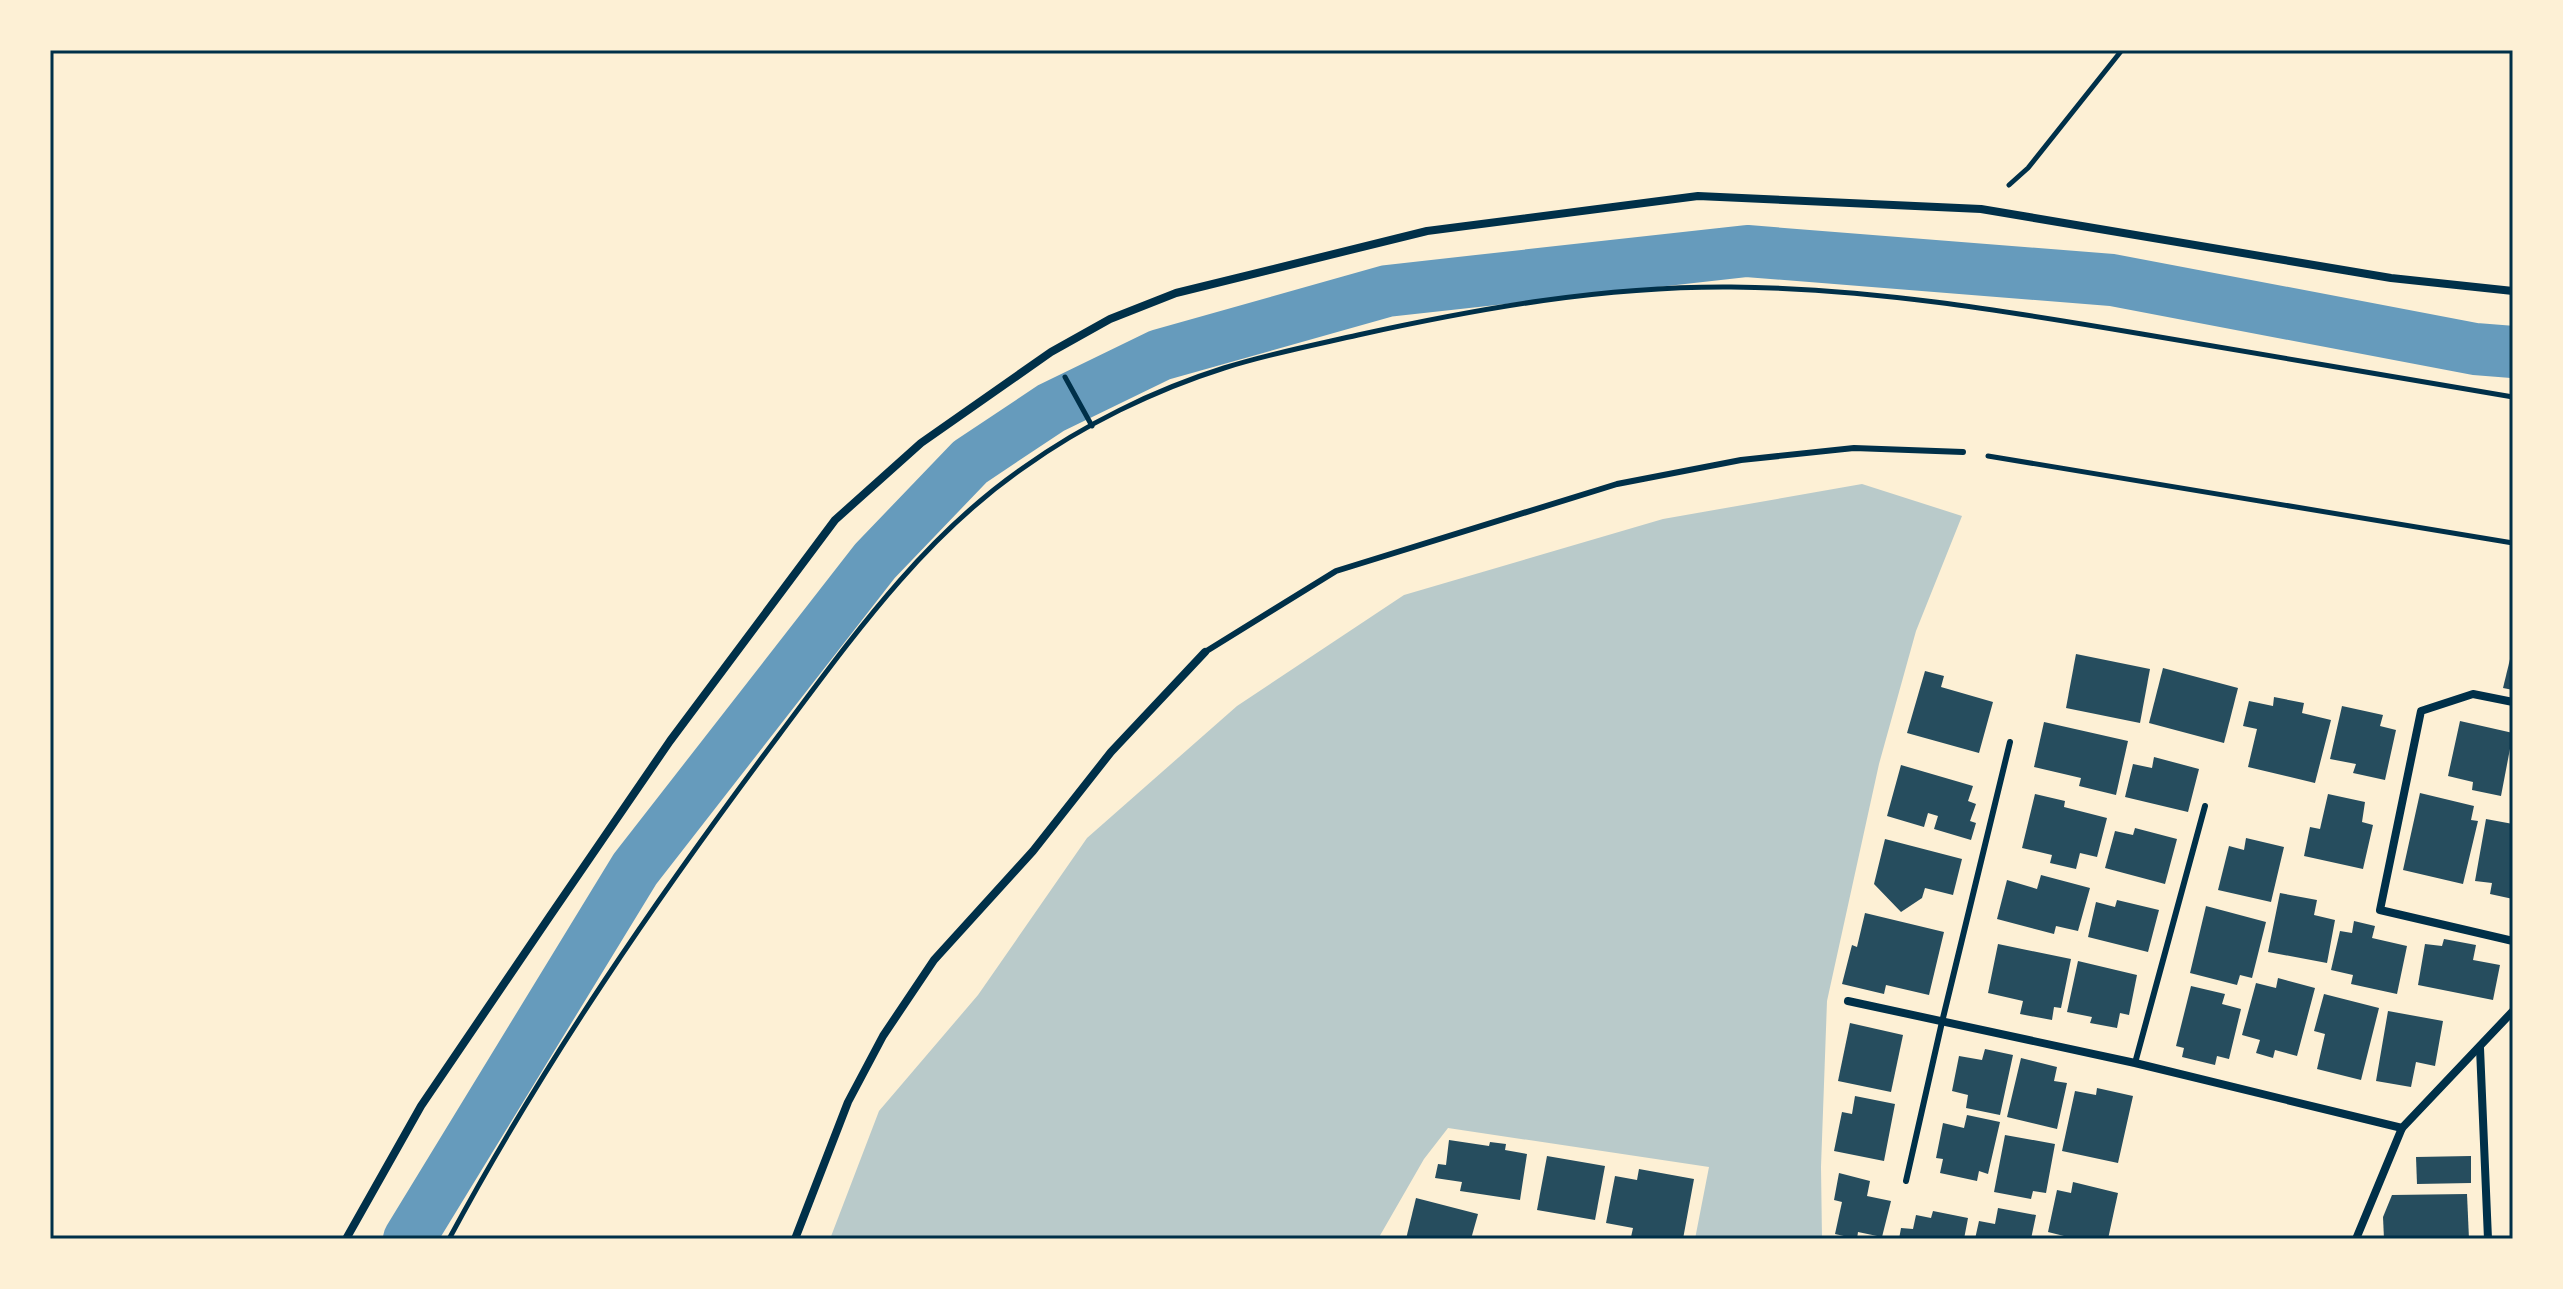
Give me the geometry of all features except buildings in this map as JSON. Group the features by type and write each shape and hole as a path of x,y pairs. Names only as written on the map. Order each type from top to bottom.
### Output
{"street":[{"path":"346,1239 421,1106 541,929 670,741 835,520 921,443 1051,352 1110,319 1176,293 1427,231 1698,196 1981,209 2391,278 2513,291"},
{"path":"795,1239 848,1102 883,1036 934,960 1033,851 1111,752 1205,652"},
{"path":"2513,702 2473,694 2421,711 2380,910 2513,941"},
{"path":"1848,1001 2135,1063 2402,1128"},
{"path":"2356,1239 2402,1128 2513,1011"},
{"path":"2480,1048 2488,1239"}],"lane":[{"path":"1205,652 1336,571 1617,484 1741,460 1854,448 1963,452"},
{"path":"1906,1181 2010,742"},
{"path":"2135,1063 2205,806"}],"path":[{"path":"1981,209 2028,168 2122,50"},
{"path":"1060,367 1092,426"},
{"path":"1963,452 2513,543"}],"shaded area":[{"path":"1862,484 1962,516 1916,631 1879,764 1827,1001 1821,1167 1822,1239 1695,1239 1709,1167 1448,1128 1424,1159 1378,1239 830,1239 879,1111 978,995 1087,838 1237,706 1404,595 1663,519"}],"waterway":[{"path":"409,1239 635,869 875,561 970,462 1051,408 1160,355 1387,291 1747,251 2112,280 2475,349 2513,352"}]}
